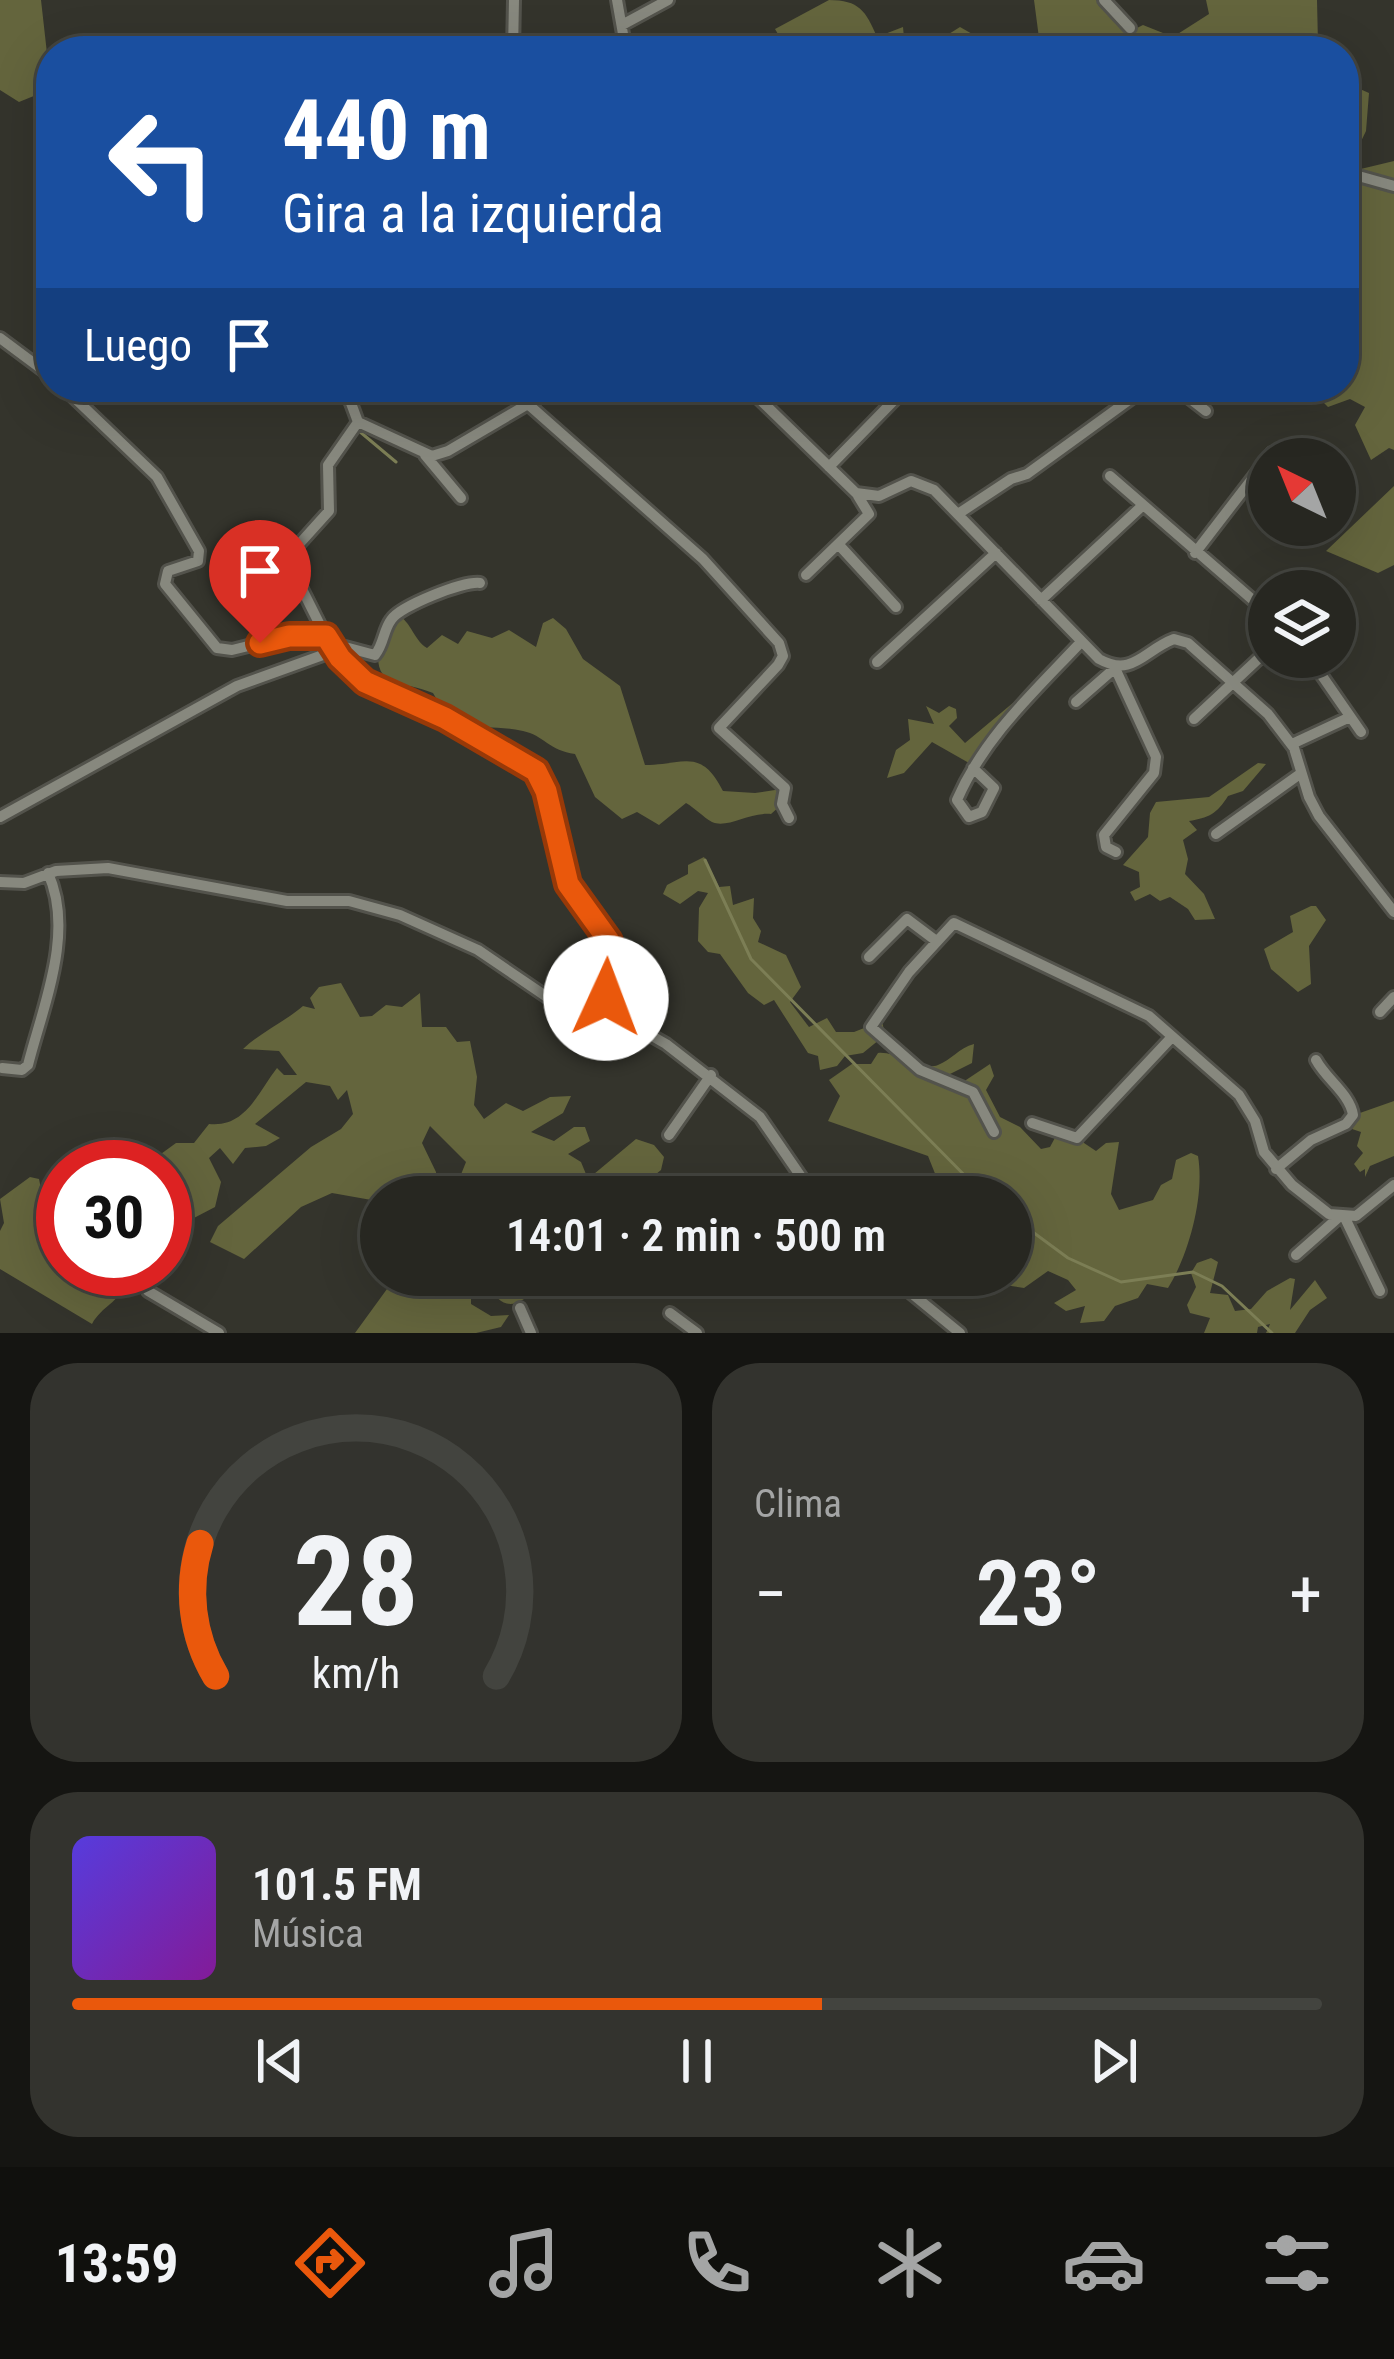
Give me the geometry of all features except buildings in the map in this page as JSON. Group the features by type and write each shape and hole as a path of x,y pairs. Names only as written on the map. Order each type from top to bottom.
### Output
{"street":[{"path":"514,0 514,36"},
{"path":"617,0 624,36"},
{"path":"622,25 668,0"},
{"path":"1104,0 1130,28"},
{"path":"1359,176 1394,186"},
{"path":"0,338 36,365"},
{"path":"79,402 157,477 200,551 194,563 168,571 165,584 218,648 232,650 289,636 326,636"},
{"path":"349,402 355,426 328,465 329,511 298,542 291,560 326,636 365,682 445,718 529,766 543,780 568,884 609,941 605,1013"},
{"path":"425,455 448,451 532,402"},
{"path":"762,402 856,493 869,514 806,575"},
{"path":"829,467 892,402"},
{"path":"958,514 1011,479 1027,474 1126,402"},
{"path":"1194,402 1206,411"},
{"path":"529,404 703,559 783,650 778,665 718,728 784,788 782,803 789,818"},
{"path":"355,426 425,455 461,498"},
{"path":"1110,476 1248,597"},
{"path":"856,493 879,496 904,482 934,490 1081,641 1115,668 1157,768 1104,835 1106,847 1116,852"},
{"path":"1195,553 1248,484"},
{"path":"1041,600 1142,506"},
{"path":"839,545 896,607"},
{"path":"877,662 996,554"},
{"path":"0,817 237,686 345,646 375,655 388,624 400,611 461,584 480,583"},
{"path":"1076,702 1115,668 1134,665 1174,639 1188,643 1236,681 1292,744 1319,816 1394,912"},
{"path":"973,768 1003,725 1081,641"},
{"path":"1194,719 1248,669"},
{"path":"1324,678 1361,732"},
{"path":"1292,744 1350,717"},
{"path":"1216,834 1300,774"},
{"path":"0,882 24,883 48,873 108,868 287,901 349,901 400,915 478,950 547,997 605,1013 651,1036 711,1075 765,1123 801,1176"},
{"path":"2,1068 22,1070 28,1065 57,951 56,896 48,873"},
{"path":"869,957 907,919 935,940"},
{"path":"994,1132 973,1092 920,1070 871,1027 935,940 959,922 1066,980 1134,1006 1239,1095 1276,1169 1342,1218 1380,1291"},
{"path":"1380,1012 1394,998"},
{"path":"1032,1123 1077,1138 1172,1038"},
{"path":"1276,1169 1311,1140 1346,1124 1353,1115 1346,1097 1316,1060"},
{"path":"669,1135 711,1075"},
{"path":"1296,1255 1394,1185"},
{"path":"156,1296 219,1333"},
{"path":"913,1296 960,1333"},
{"path":"520,1309 531,1333"},
{"path":"670,1313 697,1333"}],"green space":[{"path":"0,0 41,0 45,36 36,36 36,95 19,102 0,90"},
{"path":"829,0 860,9 877,36 779,36 775,29"},
{"path":"1034,0 1096,0 1127,33 1143,25 1170,36 1039,36"},
{"path":"1206,0 1317,0 1318,36 1175,36 1209,14"},
{"path":"903,27 904,36 880,36"},
{"path":"960,27 976,36 946,36"},
{"path":"1359,89 1369,93 1366,131 1359,146"},
{"path":"1394,161 1394,450 1389,448 1371,460 1355,425 1365,407 1356,402 1359,169"},
{"path":"1394,486 1394,565 1378,573 1326,551 1331,546 1356,546 1356,522"},
{"path":"392,612 404,619 427,648 442,635 458,644 467,631 492,638 509,630 536,647 543,623 553,618 566,629 583,659 620,686 645,765 699,763 723,791 788,788 791,796 771,814 724,823 712,822 686,803 659,825 637,812 622,819 595,797 575,754 523,731 461,722 433,693 383,675 380,638"},
{"path":"1014,702 969,763 932,742 904,773 887,778 896,750 910,740 908,719 934,724 926,706 939,713 949,706 956,709 957,718 949,726 965,743"},
{"path":"1258,763 1266,764 1243,791 1228,796 1212,814 1189,821 1197,830 1183,840 1188,859 1185,874 1204,894 1215,919 1195,920 1170,897 1160,901 1150,894 1135,901 1130,892 1140,887 1139,872 1123,865 1148,837 1156,802 1209,797"},
{"path":"704,857 719,887 730,886 733,905 754,898 753,918 761,931 758,942 786,955 801,987 790,1002 809,1027 827,1018 836,1032 854,1032 882,1021 885,1035 863,1053 845,1056 837,1066 820,1070 818,1056 808,1053 774,1000 764,1005 748,993 720,954 708,952 698,941 699,908 708,893 698,891 680,904 663,894 667,885 688,874 688,865"},
{"path":"1311,906 1326,920 1309,946 1311,984 1298,992 1271,969 1264,949 1293,932 1290,916"},
{"path":"341,983 360,1017 372,1016 386,1005 402,1007 420,993 422,1027 446,1027 457,1042 470,1041 477,1077 474,1105 484,1119 506,1103 523,1111 550,1097 571,1096 563,1113 531,1132 554,1141 574,1127 585,1127 590,1141 568,1154 581,1162 587,1176 460,1176 466,1162 430,1126 422,1143 436,1176 360,1176 360,1198 332,1193 301,1207 244,1259 210,1242 218,1226 311,1147 341,1129 353,1114 347,1090 338,1100 330,1086 306,1082 255,1124 280,1138 266,1146 245,1148 233,1164 220,1148 209,1158 221,1182 215,1207 192,1219 192,1143 209,1124 222,1124 242,1114 277,1068 284,1075 297,1075 279,1051 243,1049 303,1006 315,1009 310,998 319,987"},
{"path":"974,1044 972,1063 948,1075 949,1086 954,1088 990,1064 994,1076 986,1090 1000,1117 1020,1127 1041,1149 1050,1147 1057,1134 1078,1131 1096,1151 1106,1143 1119,1142 1111,1194 1119,1210 1153,1200 1161,1185 1172,1179 1176,1160 1191,1153 1198,1156 1193,1225 1168,1288 1147,1284 1138,1298 1115,1306 1104,1321 1080,1323 1085,1306 1066,1311 1054,1303 1076,1290 1068,1280 1048,1271 1032,1282 1032,1176 936,1176 928,1156 828,1121 840,1096 829,1080 852,1064 871,1064 878,1053 931,1066"},
{"path":"1394,1101 1394,1156 1370,1166 1365,1177 1365,1169 1360,1172 1354,1164 1363,1153 1357,1146 1361,1132 1352,1129 1357,1114"},
{"path":"636,1139 654,1145 664,1157 661,1170 654,1176 592,1176"},
{"path":"30,1177 36,1178 36,1291 0,1269 4,1223 0,1199"},
{"path":"1211,1258 1218,1262 1210,1293 1228,1295 1235,1311 1251,1309 1267,1291 1290,1278 1295,1279 1290,1310 1315,1280 1327,1298 1310,1310 1295,1333 1266,1333 1270,1324 1258,1327 1257,1333 1204,1333 1210,1318 1190,1313 1187,1305 1196,1287 1191,1273 1197,1263"},
{"path":"45,1296 118,1296 92,1324"},
{"path":"382,1296 471,1296 471,1304 491,1316 509,1315 501,1327 476,1333 355,1333"},
{"path":"496,1296 524,1296 512,1304"}],"waterway":[{"path":"344,402 353,424"},
{"path":"359,431 396,462"},
{"path":"705,860 751,959 965,1176"},
{"path":"1032,1231 1068,1258 1121,1282 1193,1272 1222,1286 1272,1333"}],"route":[{"path":"260,643 289,636 326,636 365,682 445,718 536,771 543,780 574,898 609,941 606,998"}]}
